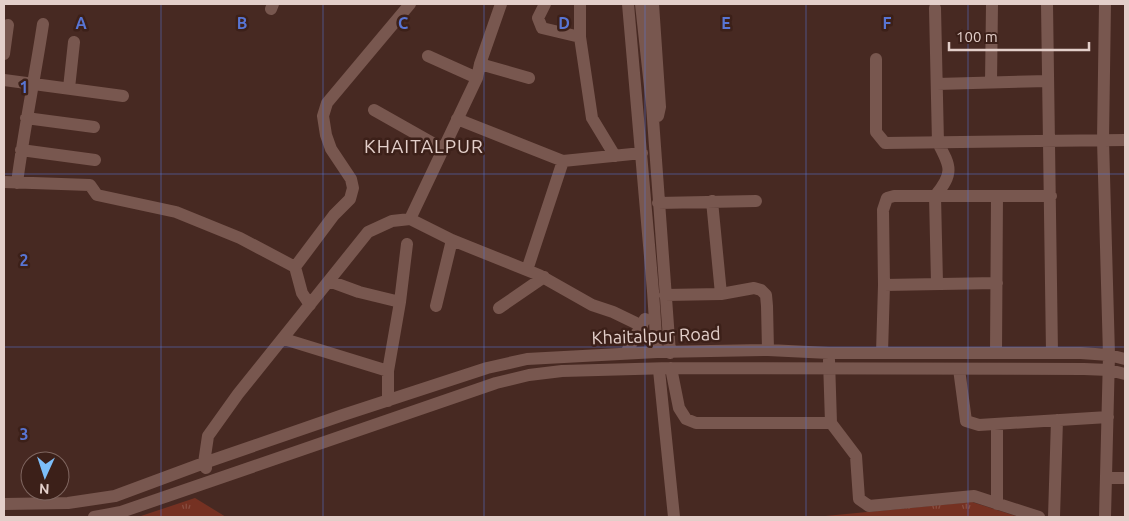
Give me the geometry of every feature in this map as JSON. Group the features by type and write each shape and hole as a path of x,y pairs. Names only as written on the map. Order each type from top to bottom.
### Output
{"street":[{"path":"294,267 334,215 350,199 352,179 331,149 326,135 323,116 327,103 410,4"},
{"path":"410,219 477,78 501,4"},
{"path":"545,4 538,18 542,28 580,37"},
{"path":"580,4 580,37 592,118 615,156"},
{"path":"620,4 632,122 642,153"},
{"path":"628,4 654,304 663,352"},
{"path":"641,4 652,105 665,295 663,352"},
{"path":"654,4 660,107 654,132"},
{"path":"991,82 992,4"},
{"path":"1047,4 1052,354"},
{"path":"1105,4 1103,140 1109,355 1106,517"},
{"path":"935,8 938,143 947,160 949,172 945,183 934,196 937,283"},
{"path":"17,183 26,118 34,84 43,24"},
{"path":"4,54 8,25"},
{"path":"69,88 74,42"},
{"path":"428,56 477,78"},
{"path":"876,59 876,132 885,143 1125,140"},
{"path":"480,64 529,78"},
{"path":"4,80 122,96"},
{"path":"937,84 1048,81"},
{"path":"374,110 443,149"},
{"path":"26,118 94,127"},
{"path":"457,119 563,160 642,153"},
{"path":"21,150 94,160"},
{"path":"527,270 563,160"},
{"path":"4,182 90,185 97,195 185,215 240,238 294,267 302,293 310,305"},
{"path":"882,353 884,285 883,210 887,198 894,196 1051,196"},
{"path":"996,196 996,353"},
{"path":"712,201 721,294"},
{"path":"658,203 756,201"},
{"path":"211,480 204,463 208,436 238,394 368,232 392,221 410,219 452,240 544,277 592,305 613,312 642,326"},
{"path":"436,306 452,240"},
{"path":"388,401 388,372 400,302 407,244"},
{"path":"499,308 544,277"},
{"path":"329,281 359,292 400,302"},
{"path":"884,285 997,283"},
{"path":"665,295 721,294 754,288 761,290 766,295 768,306 768,350"},
{"path":"626,354 654,304"},
{"path":"284,338 388,372"},
{"name":"Khaitalpur Road","path":"4,504 68,503 115,496 204,463 487,368 527,359 663,352 768,350 829,353 1081,353 1109,355 1125,359"},
{"path":"829,353 831,423 856,456 859,499 869,506 974,496 1039,517"},
{"name":"Khaitalpur Road","path":"94,517 121,512 521,376 562,371 829,368 1109,370 1125,374"},
{"path":"665,369 679,408 686,419 696,423 831,423"},
{"path":"665,369 674,517"},
{"path":"959,369 966,421 979,425 1108,417"},
{"path":"1054,517 1057,420"},
{"path":"997,424 997,504"},
{"path":"1106,478 1125,478"}],"green space":[{"path":"195,498 226,517 138,517"},
{"path":"972,502 1019,517 815,517"}],"district":[{"name":"KHAITALPUR","path":"424,146"}]}
